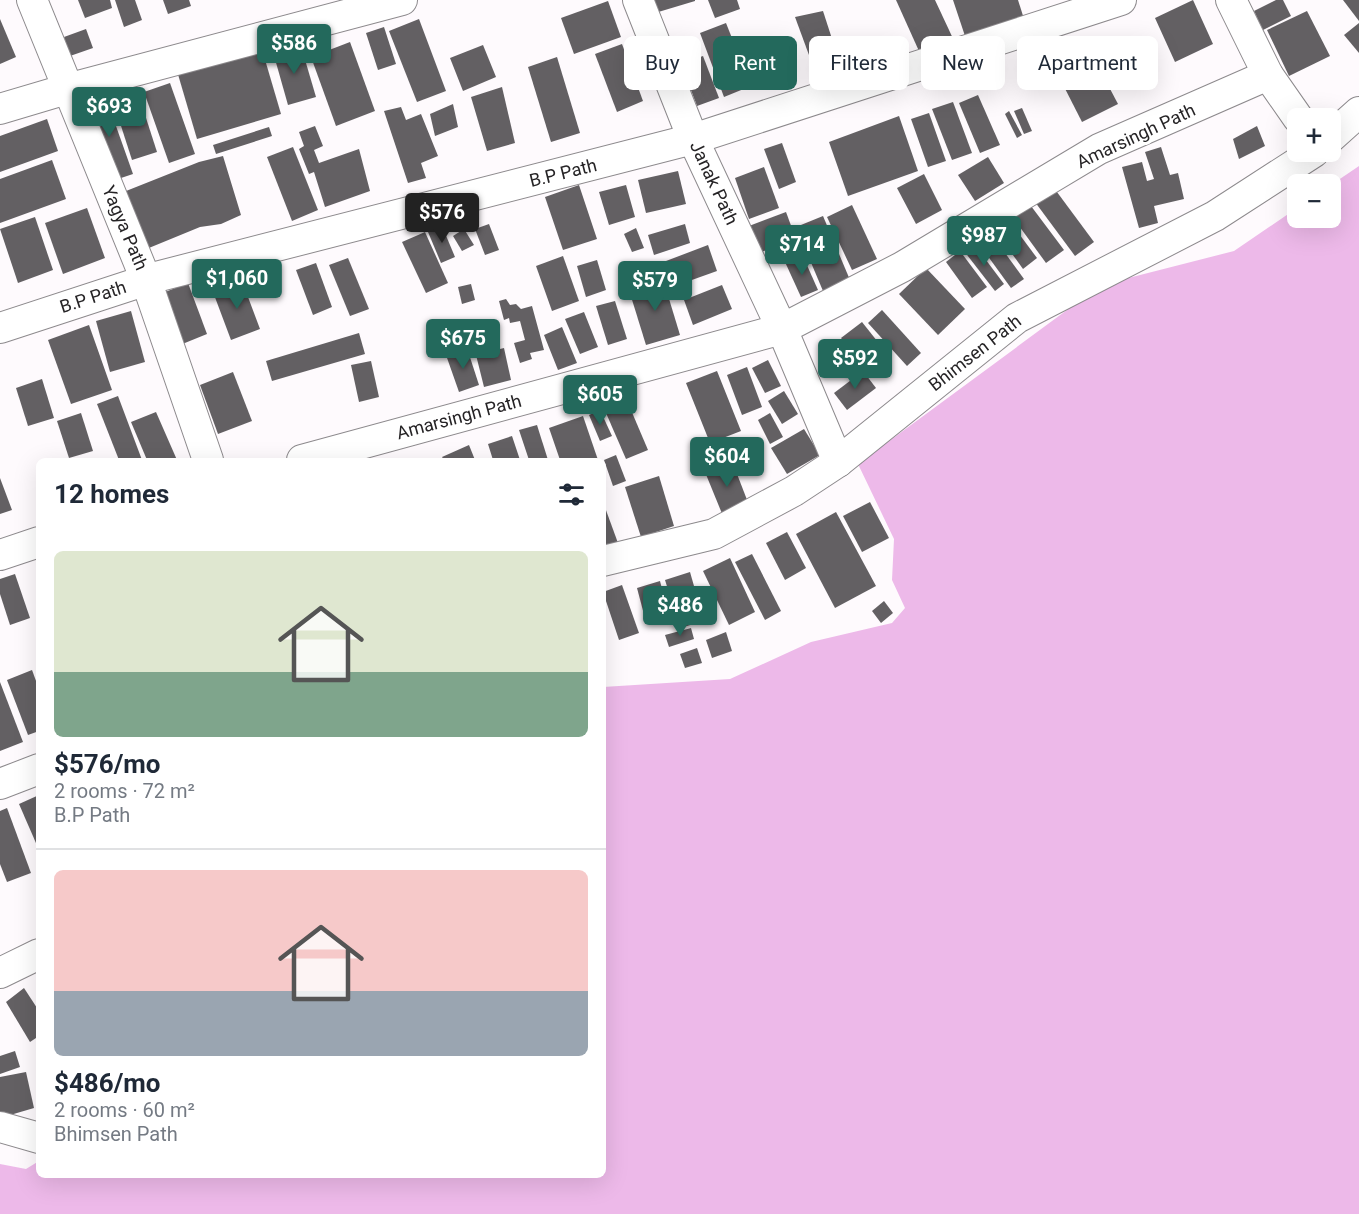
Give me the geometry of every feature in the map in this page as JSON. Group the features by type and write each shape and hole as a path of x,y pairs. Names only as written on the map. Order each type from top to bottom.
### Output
{"street":[{"name":"Yagya Path","path":"32,0 146,280 207,458"},
{"path":"0,109 67,88 402,0"},
{"name":"Janak Path","path":"638,0 693,139 782,329 838,462"},
{"name":"B.P Path","path":"0,328 146,280 693,139 1121,0"},
{"path":"1231,0 1268,75 1291,108"},
{"name":"Amarsingh Path","path":"309,458 782,329 902,267 1099,149 1268,75"},
{"path":"1341,128 1359,112"},
{"name":"Bhimsen Path","path":"606,560 714,534 794,491 838,462 1017,318 1215,216 1299,162"},
{"path":"0,555 36,543"},
{"path":"0,784 36,770"},
{"path":"0,973 36,955"},
{"path":"0,1127 36,1137"}],"shaded area":[{"path":"1359,166 1359,1214 0,1214 0,1164 26,1169 36,1163 36,1178 606,1178 606,687 730,679 811,642 892,623 905,608 892,580 894,539 858,464 1101,285 1234,251 1287,215 1287,228 1341,228 1341,178"}],"building":[{"path":"78,0 110,0 112,8 85,18"},
{"path":"115,0 135,0 142,20 124,27"},
{"path":"163,0 189,0 191,6 168,14"},
{"path":"651,0 695,0 695,1 655,13"},
{"path":"708,0 737,0 740,9 715,18"},
{"path":"896,0 935,0 952,36 921,36 921,56"},
{"path":"953,0 1018,0 1025,22 984,36 965,36"},
{"path":"1193,0 1213,44 1175,62 1155,18"},
{"path":"1276,0 1283,0 1291,16 1263,30 1254,11"},
{"path":"1343,0 1359,0 1359,21"},
{"path":"608,1 621,37 574,54 561,18"},
{"path":"823,11 831,36 809,36 809,55 795,17"},
{"path":"1307,11 1330,56 1289,76 1267,30"},
{"path":"0,19 16,57 0,64"},
{"path":"419,19 446,91 417,102 389,31"},
{"path":"726,23 731,36 713,36 713,68 700,33"},
{"path":"1359,23 1359,53 1344,35"},
{"path":"384,27 396,64 378,70 366,33"},
{"path":"86,29 93,48 70,56 64,37"},
{"path":"350,42 375,111 336,126 311,57"},
{"path":"622,44 624,90 639,90 643,101 617,112 595,54"},
{"path":"483,45 496,77 463,91 450,58"},
{"path":"261,46 281,114 197,139 177,71"},
{"path":"301,46 316,97 288,105 273,52"},
{"path":"703,56 713,82 713,90 716,90 719,98 697,106 691,90 701,90 701,57"},
{"path":"557,57 580,133 551,142 528,67"},
{"path":"170,83 195,154 169,163 144,92"},
{"path":"502,87 515,143 487,151 471,97"},
{"path":"137,90 157,152 132,160 112,98"},
{"path":"721,90 741,90 724,97"},
{"path":"1066,90 1111,90 1118,104 1082,122"},
{"path":"105,95 133,174 112,181 85,103"},
{"path":"978,95 1000,145 980,153 959,103"},
{"path":"953,102 972,153 952,160 932,109"},
{"path":"453,104 458,127 435,136 430,114"},
{"path":"401,107 406,120 421,114 438,156 421,163 426,178 408,183 384,111"},
{"path":"1022,108 1032,131 1024,134 1014,111"},
{"path":"1009,111 1022,135 1017,138 1005,114"},
{"path":"929,113 946,161 928,167 911,119"},
{"path":"899,116 918,171 848,196 829,142"},
{"path":"47,119 58,151 0,172 0,136"},
{"path":"315,126 323,146 314,150 319,163 359,149 370,191 325,207 314,172 309,174 299,149 304,146 299,132"},
{"path":"1257,126 1265,146 1239,159 1233,139"},
{"path":"269,127 272,136 216,154 213,145"},
{"path":"782,143 796,182 779,189 764,149"},
{"path":"293,147 318,210 292,221 267,157"},
{"path":"1161,147 1170,175 1178,173 1184,199 1154,206 1158,223 1139,228 1122,167 1142,162 1147,181 1154,179 1145,152"},
{"path":"223,156 241,215 221,224 200,227 144,250 121,193 199,162"},
{"path":"988,157 1004,183 975,201 958,175"},
{"path":"52,160 66,199 0,223 0,179"},
{"path":"764,167 779,208 749,219 735,178"},
{"path":"678,171 686,204 646,213 638,180"},
{"path":"924,174 942,210 916,224 897,188"},
{"path":"579,185 597,239 563,250 545,197"},
{"path":"626,185 635,217 609,225 599,192"},
{"path":"1054,188 1094,242 1075,256 1035,202"},
{"path":"1028,202 1064,250 1046,263 1011,215"},
{"path":"852,205 877,259 852,270 827,217"},
{"path":"87,208 105,258 63,274 45,223"},
{"path":"786,212 796,239 759,253 749,226"},
{"path":"823,216 850,280 823,291 796,227"},
{"path":"35,217 53,270 18,283 0,229"},
{"path":"1008,219 1037,258 1023,269 994,229"},
{"path":"489,224 499,250 485,255 475,229"},
{"path":"685,224 690,243 654,255 648,235"},
{"path":"442,226 455,257 441,263 428,232"},
{"path":"636,228 644,248 632,252 624,234"},
{"path":"464,229 474,245 462,251 453,236"},
{"path":"425,232 448,283 426,293 402,242"},
{"path":"992,235 1024,279 1011,288 979,244"},
{"path":"974,244 1004,284 995,291 964,251"},
{"path":"708,245 717,271 675,286 666,261"},
{"path":"960,251 987,287 972,298 946,262"},
{"path":"802,254 818,290 801,297 785,262"},
{"path":"563,256 579,301 552,311 536,266"},
{"path":"348,258 369,309 350,316 329,265"},
{"path":"597,260 606,290 586,297 577,266"},
{"path":"316,263 332,307 313,315 296,270"},
{"path":"926,268 965,309 938,335 899,294"},
{"path":"663,279 680,335 646,345 629,290"},
{"path":"242,281 260,329 231,340 213,292"},
{"path":"188,283 207,334 175,347 155,296"},
{"path":"471,284 475,300 462,304 458,287"},
{"path":"722,285 732,309 693,325 684,300"},
{"path":"506,299 510,305 516,304 521,309 532,306 544,350 530,353 532,359 520,363 514,343 525,340 520,321 510,323 509,318 504,320 499,301"},
{"path":"615,301 627,339 608,345 596,306"},
{"path":"882,310 921,353 907,366 868,323"},
{"path":"131,311 145,362 110,372 96,321"},
{"path":"584,312 598,347 580,354 565,319"},
{"path":"862,322 885,351 865,368 841,338"},
{"path":"89,325 112,390 71,404 48,340"},
{"path":"562,327 577,363 558,370 544,335"},
{"path":"359,333 365,354 272,381 266,361"},
{"path":"467,348 479,385 459,392 446,355"},
{"path":"504,348 511,380 484,387 476,355"},
{"path":"768,360 781,386 765,393 752,368"},
{"path":"371,361 379,397 359,402 351,365"},
{"path":"747,367 762,407 742,415 727,375"},
{"path":"717,371 741,431 710,443 686,383"},
{"path":"863,371 876,388 847,410 834,393"},
{"path":"233,372 252,421 218,434 200,385"},
{"path":"42,379 54,418 28,426 16,388"},
{"path":"784,391 798,414 782,424 768,401"},
{"path":"118,396 141,458 118,458 97,404"},
{"path":"628,403 648,450 626,459 606,413"},
{"path":"600,410 612,436 600,441 589,415"},
{"path":"156,412 176,458 146,458 131,422"},
{"path":"81,413 93,451 69,458 57,421"},
{"path":"770,413 783,437 770,444 758,420"},
{"path":"583,416 597,458 559,458 549,428"},
{"path":"537,425 547,458 528,458 519,430"},
{"path":"804,429 820,455 787,474 771,448"},
{"path":"512,436 519,458 492,458 488,444"},
{"path":"469,445 474,458 443,458"},
{"path":"616,455 626,481 613,486 606,459"},
{"path":"732,461 749,505 723,516 705,472"},
{"path":"659,476 674,526 641,537 625,487"},
{"path":"0,478 12,510 0,514"},
{"path":"870,502 889,538 862,552 843,516"},
{"path":"606,510 618,543 606,547"},
{"path":"836,512 876,586 835,608 796,534"},
{"path":"787,532 806,568 785,580 766,543"},
{"path":"752,554 781,611 765,620 735,562"},
{"path":"730,558 755,612 729,625 703,571"},
{"path":"690,572 704,621 680,628 665,580"},
{"path":"15,574 30,618 10,625 0,594 0,579"},
{"path":"660,581 669,616 646,622 637,588"},
{"path":"622,585 639,633 619,640 606,601 606,591"},
{"path":"884,601 893,613 881,623 872,611"},
{"path":"691,628 694,639 669,647 665,635"},
{"path":"726,632 732,651 712,658 706,640"},
{"path":"697,648 702,663 685,668 680,654"},
{"path":"32,670 36,681 36,732 28,735 7,680"},
{"path":"0,682 23,742 0,751"},
{"path":"36,796 36,843 19,804"},
{"path":"7,808 31,873 7,882 0,864 0,811"},
{"path":"24,988 36,1006 36,1038 30,1042 6,1002"},
{"path":"15,1051 20,1067 0,1074 0,1056"},
{"path":"26,1072 34,1108 0,1118 0,1077"}]}
